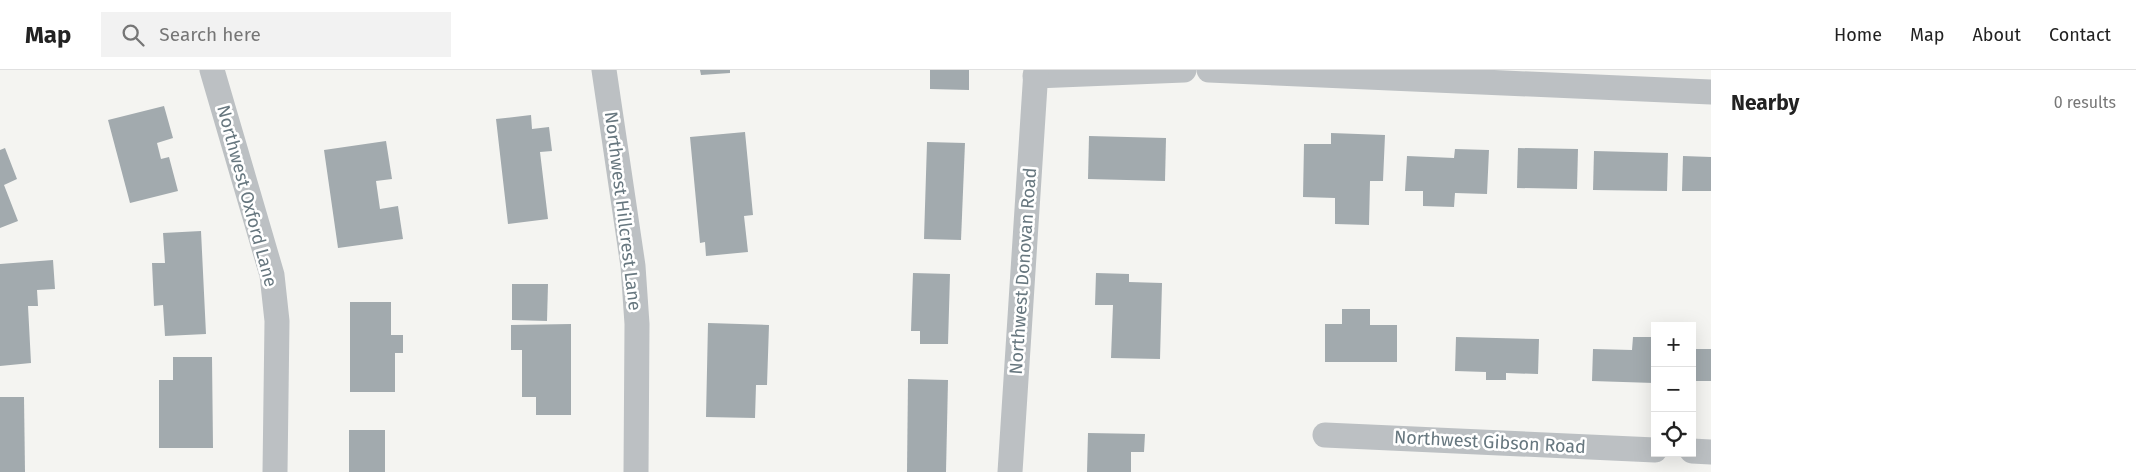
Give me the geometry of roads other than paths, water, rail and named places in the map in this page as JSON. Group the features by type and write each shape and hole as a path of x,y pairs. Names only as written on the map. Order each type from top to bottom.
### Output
{"street":[{"name":"Northwest Oxford Lane","path":"212,70 272,275 276,321 275,472"},
{"name":"Northwest Hillcrest Lane","path":"604,70 633,266 637,324 636,472"},
{"path":"1035,73 1184,70"},
{"path":"1209,70 1711,92"},
{"name":"Northwest Donovan Road","path":"1010,472 1035,73"},
{"name":"Northwest Gibson Road","path":"1325,435 1651,450"},
{"path":"1696,451 1711,452"}]}
